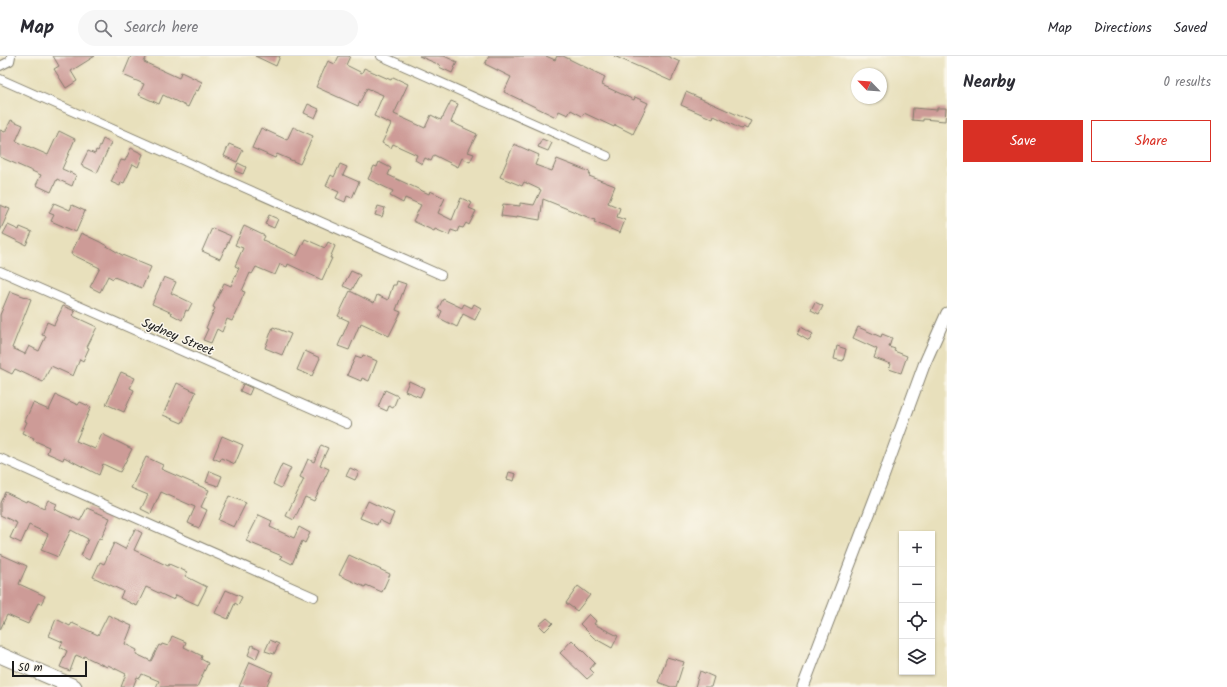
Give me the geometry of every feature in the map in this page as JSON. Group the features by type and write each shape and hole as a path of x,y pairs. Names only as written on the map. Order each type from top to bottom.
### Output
{"highway":[{"path":"0,655 74,687"}],"street":[{"path":"0,66 11,58 18,56"},
{"path":"381,56 607,156"},
{"path":"0,79 441,275"},
{"name":"Sydney Street","path":"0,271 347,424"},
{"path":"803,687 924,365 947,313"},
{"path":"0,458 314,597"}],"building":[{"path":"53,56 95,56 71,71 77,81 66,88 54,69 59,66"},
{"path":"131,56 147,56 144,62 179,78 181,72 202,82 198,91 196,90 188,107 163,95 159,104 139,95 144,84 123,75"},
{"path":"255,56 280,56 276,66"},
{"path":"339,56 350,56 346,65 362,73 364,68 391,80 393,77 408,84 394,114 425,128 431,115 441,120 451,101 458,104 451,122 477,134 468,152 474,154 470,162 462,158 458,167 434,155 431,161 425,158 422,164 415,160 417,155 393,144 391,148 382,143 391,124 374,116 383,95 367,88 358,106 316,87 328,61 335,64"},
{"path":"419,56 444,56 457,62 452,73 439,67 440,65"},
{"path":"489,56 546,56 555,60 557,56 563,56 605,77 602,85 634,100 635,97 648,103 633,134 584,113 582,116 571,110 568,115 559,111 556,117 504,92 511,77 485,64"},
{"path":"614,56 667,56 680,62 671,81"},
{"path":"686,92 751,121 747,129 743,127 741,129 714,116 713,119 681,105"},
{"path":"308,104 319,109 315,118 304,113"},
{"path":"913,108 937,110 937,108 946,108 945,121 923,119 923,121 912,120"},
{"path":"11,120 23,125 16,141 48,155 59,131 75,139 62,169 76,175 72,186 57,179 51,192 36,185 41,175 0,157 0,130 5,132"},
{"path":"293,127 313,136 300,164 277,154 275,158 252,148 261,128 287,140"},
{"path":"103,139 111,143 97,173 81,165 88,151 95,154 96,150 98,151"},
{"path":"542,139 552,143 548,151 538,147"},
{"path":"229,144 243,150 237,162 224,156"},
{"path":"514,144 539,155 535,165 552,171 557,159 590,172 589,176 615,186 608,203 620,208 617,217 625,220 620,233 594,222 595,220 543,199 540,220 517,216 517,218 501,216 503,204 520,206 520,203 534,205 541,190 524,182 522,186 500,177"},
{"path":"131,148 143,154 138,167 133,164 124,183 121,182 120,186 111,182 121,160 125,161"},
{"path":"379,162 391,168 388,175 429,194 430,191 445,198 438,213 452,220 461,198 472,203 469,208 476,211 469,225 466,223 463,228 459,227 457,232 451,230 449,235 435,229 434,231 413,221 421,205 405,198 403,203 390,196 393,191 368,179 374,166 377,167"},
{"path":"238,163 246,167 243,174 235,171"},
{"path":"340,164 347,167 343,175 359,182 352,198 347,196 345,202 336,198 339,192 326,186 331,175 334,177"},
{"path":"54,203 70,210 72,205 85,211 76,232 51,221 54,215 49,213"},
{"path":"0,205 10,209 0,231"},
{"path":"378,206 385,208 382,217 375,215"},
{"path":"269,215 278,219 274,228 265,224"},
{"path":"8,225 19,230 20,227 32,232 26,245 3,234"},
{"path":"244,226 265,236 263,240 297,256 305,239 325,248 328,242 335,246 330,258 332,258 322,280 288,264 287,267 280,264 275,275 256,267 252,274 250,273 242,291 245,292 232,321 227,319 222,332 217,329 211,343 203,340 208,329 206,328 215,308 213,307 224,283 231,286 239,268 235,266 243,248 235,245"},
{"path":"212,228 231,236 220,259 202,251"},
{"path":"81,233 122,255 151,267 142,288 108,276 100,292 90,287 100,268 71,254"},
{"path":"351,271 360,275 352,290 343,286"},
{"path":"164,277 176,282 171,293 192,303 188,311 186,310 182,320 171,314 172,313 152,304"},
{"path":"397,281 406,284 396,310 401,312 389,336 361,323 349,350 338,346 349,321 338,316 350,291 374,303 377,295 388,300 393,285 396,285"},
{"path":"10,291 31,299 12,348 25,354 29,346 39,351 46,336 42,335 47,322 54,325 63,306 75,311 73,316 97,327 87,347 89,348 83,361 80,359 73,376 51,366 43,382 15,369 12,374 0,368 0,315"},
{"path":"443,299 462,308 464,304 472,308 474,304 481,308 475,320 463,314 457,327 439,318 442,311 438,309"},
{"path":"815,302 823,306 819,314 811,310"},
{"path":"273,327 291,334 282,355 265,348"},
{"path":"801,327 813,334 809,341 797,334"},
{"path":"858,327 881,337 882,334 892,338 889,347 895,349 894,351 907,356 901,373 889,369 891,364 874,358 877,349 853,338"},
{"path":"837,346 846,349 843,361 834,359"},
{"path":"305,351 320,358 312,376 297,370"},
{"path":"363,355 377,361 369,381 362,378 361,381 347,375 356,356 362,358"},
{"path":"121,372 135,378 130,388 134,390 124,412 106,404"},
{"path":"409,381 424,388 420,397 405,391"},
{"path":"177,383 196,392 182,423 163,415"},
{"path":"243,384 252,388 249,395 240,391"},
{"path":"385,390 398,396 393,408 389,406 387,411 378,407"},
{"path":"56,395 78,405 80,402 91,407 76,441 95,449 102,434 132,449 120,472 103,464 99,475 64,457 63,460 47,453 49,447 22,433 27,422 25,421 33,403 49,410"},
{"path":"222,436 243,445 235,464 221,458 220,461 213,458"},
{"path":"321,445 328,448 320,465 329,469 314,501 305,497 294,520 286,516 304,479 300,477 308,459 314,462"},
{"path":"146,457 163,465 161,469 209,490 201,507 207,510 199,528 188,523 195,507 161,492 151,514 141,509 148,495 131,488"},
{"path":"282,464 291,468 281,488 273,484"},
{"path":"350,468 359,472 355,480 346,476"},
{"path":"210,471 222,476 218,486 206,482"},
{"path":"509,472 516,474 514,481 507,479"},
{"path":"5,492 26,502 27,500 44,508 48,500 57,504 54,509 80,521 87,508 110,518 101,539 99,538 89,560 81,556 88,539 71,530 58,557 41,550 48,534 29,525 21,543 10,538 17,523 0,515 0,503"},
{"path":"229,496 246,503 234,527 218,520"},
{"path":"368,501 394,513 389,525 379,520 377,525 360,518"},
{"path":"259,515 272,521 270,527 294,538 299,527 310,533 305,543 302,541 292,564 280,558 282,556 246,541"},
{"path":"135,529 142,533 134,550 168,566 169,564 187,572 185,576 207,587 198,605 176,595 174,600 146,587 137,606 120,598 123,591 93,577 100,562 104,564 114,543 125,549"},
{"path":"0,554 27,566 19,584 45,596 41,604 38,603 28,624 7,615 0,630"},
{"path":"349,555 390,574 382,592 366,585 365,587 339,575"},
{"path":"578,586 590,595 577,611 566,603"},
{"path":"226,590 242,597 238,605 235,603 228,619 215,613"},
{"path":"589,614 596,621 594,624 618,636 612,648 594,638 580,624"},
{"path":"108,615 132,626 125,644 137,650 136,654 151,661 159,645 161,646 162,644 168,646 172,636 186,642 184,647 202,656 201,659 208,663 197,687 156,687 159,681 142,674 140,678 137,677 133,687 121,687 126,674 84,656 83,658 76,655 70,671 60,667 67,651 60,647 63,642 49,636 56,619 70,626 72,623 98,635"},
{"path":"547,618 553,623 545,631 539,625"},
{"path":"270,640 279,644 274,654 265,651"},
{"path":"572,640 595,663 590,669 594,673 587,679 560,653"},
{"path":"252,645 260,649 256,659 248,655"},
{"path":"667,657 684,662 676,687 671,687 658,682"},
{"path":"250,662 273,672 266,687 239,687"},
{"path":"700,671 714,677 711,687 695,687"}]}
